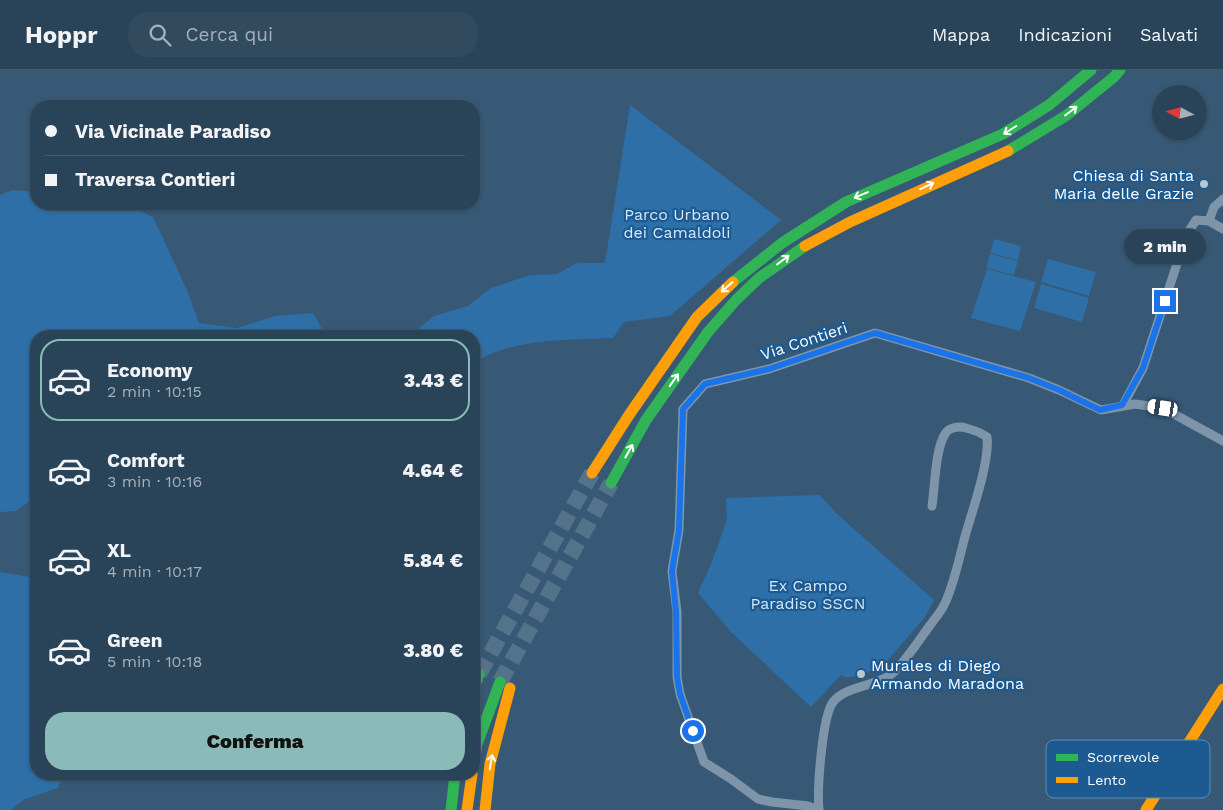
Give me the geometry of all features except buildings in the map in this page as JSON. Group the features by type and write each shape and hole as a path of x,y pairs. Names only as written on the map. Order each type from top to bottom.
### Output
{"main road":[{"path":"592,473 629,415 697,318 723,290 782,243 846,202 1003,134 1049,105 1091,70"},
{"path":"611,483 646,420 708,332 736,300 759,278 788,257 850,222 1007,152 1067,114 1114,77 1120,70"},
{"path":"480,735 492,700 505,685 506,702 494,749 485,810"},
{"path":"1192,740 1222,688"},
{"path":"451,810 454,780"},
{"path":"467,810 471,780"},
{"path":"1146,810 1154,798"}],"street":[{"path":"1209,221 1214,208 1223,199"},
{"path":"1122,405 1143,368 1186,236 1196,220 1209,221 1223,229"},
{"name":"Via Contieri","path":"819,810 808,806 758,799 704,762 680,694 677,677 676,612 672,571 679,530 683,409 705,384 769,369 875,333 1029,378 1100,410 1135,404 1163,408 1223,441"},
{"path":"819,810 818,796 830,707 842,694 883,679 893,672 944,606 958,565 981,481 988,445 987,437 980,432 960,427 950,429 945,434 939,452 932,506"}],"green space":[{"name":"Parco Urbano dei Camaldoli","path":"630,105 781,220 670,316 624,322 613,338 560,340 524,344 507,348 480,359 480,330 417,330 434,316 468,306 491,288 530,275 557,274 577,263 605,263"},
{"path":"12,190 30,192 30,210 138,210 153,217 186,288 199,323 237,328 275,316 313,313 323,330 30,330 30,500 16,511 0,512 0,195"},
{"path":"994,239 1021,246 1018,260 990,253"},
{"path":"990,254 1018,261 1014,275 986,268"},
{"path":"1048,259 1096,272 1089,296 1041,282"},
{"path":"987,269 1036,282 1020,331 971,318"},
{"path":"1041,284 1089,298 1082,322 1034,308"},
{"name":"Ex Campo Paradiso SSCN","path":"820,495 836,513 934,600 925,617 881,668 848,678 841,675 811,707 730,631 698,593 727,520 726,498"},
{"path":"0,572 30,577 30,780 61,780 58,788 23,800 11,810 0,810"}],"tunnel":[{"path":"480,672 592,473"},
{"path":"500,682 611,483"}],"traffic: fast":[{"path":"733,282 782,243 846,202 1003,134 1049,105 1091,70"},
{"path":"1008,151 1067,115 1120,70"},
{"path":"611,483 646,420 708,332 736,300 759,278 805,246"},
{"path":"480,736 500,682"},
{"path":"451,810 454,780"}],"traffic: slow":[{"path":"805,246 850,222 1008,151"},
{"path":"592,473 629,415 697,317 733,282"},
{"path":"485,810 490,764 510,688"},
{"path":"1191,740 1223,689"},
{"path":"467,810 471,780"},
{"path":"1146,810 1154,798"}],"place":[{"name":"Chiesa di Santa Maria delle Grazie","path":"1204,184"},
{"name":"Murales di Diego Armando Maradona","path":"861,674"}],"route":[{"path":"693,731 680,694 677,677 676,612 672,571 679,530 683,409 705,384 769,369 875,333 1029,378 1100,410 1112,409 1122,405 1143,368 1165,301"}]}
